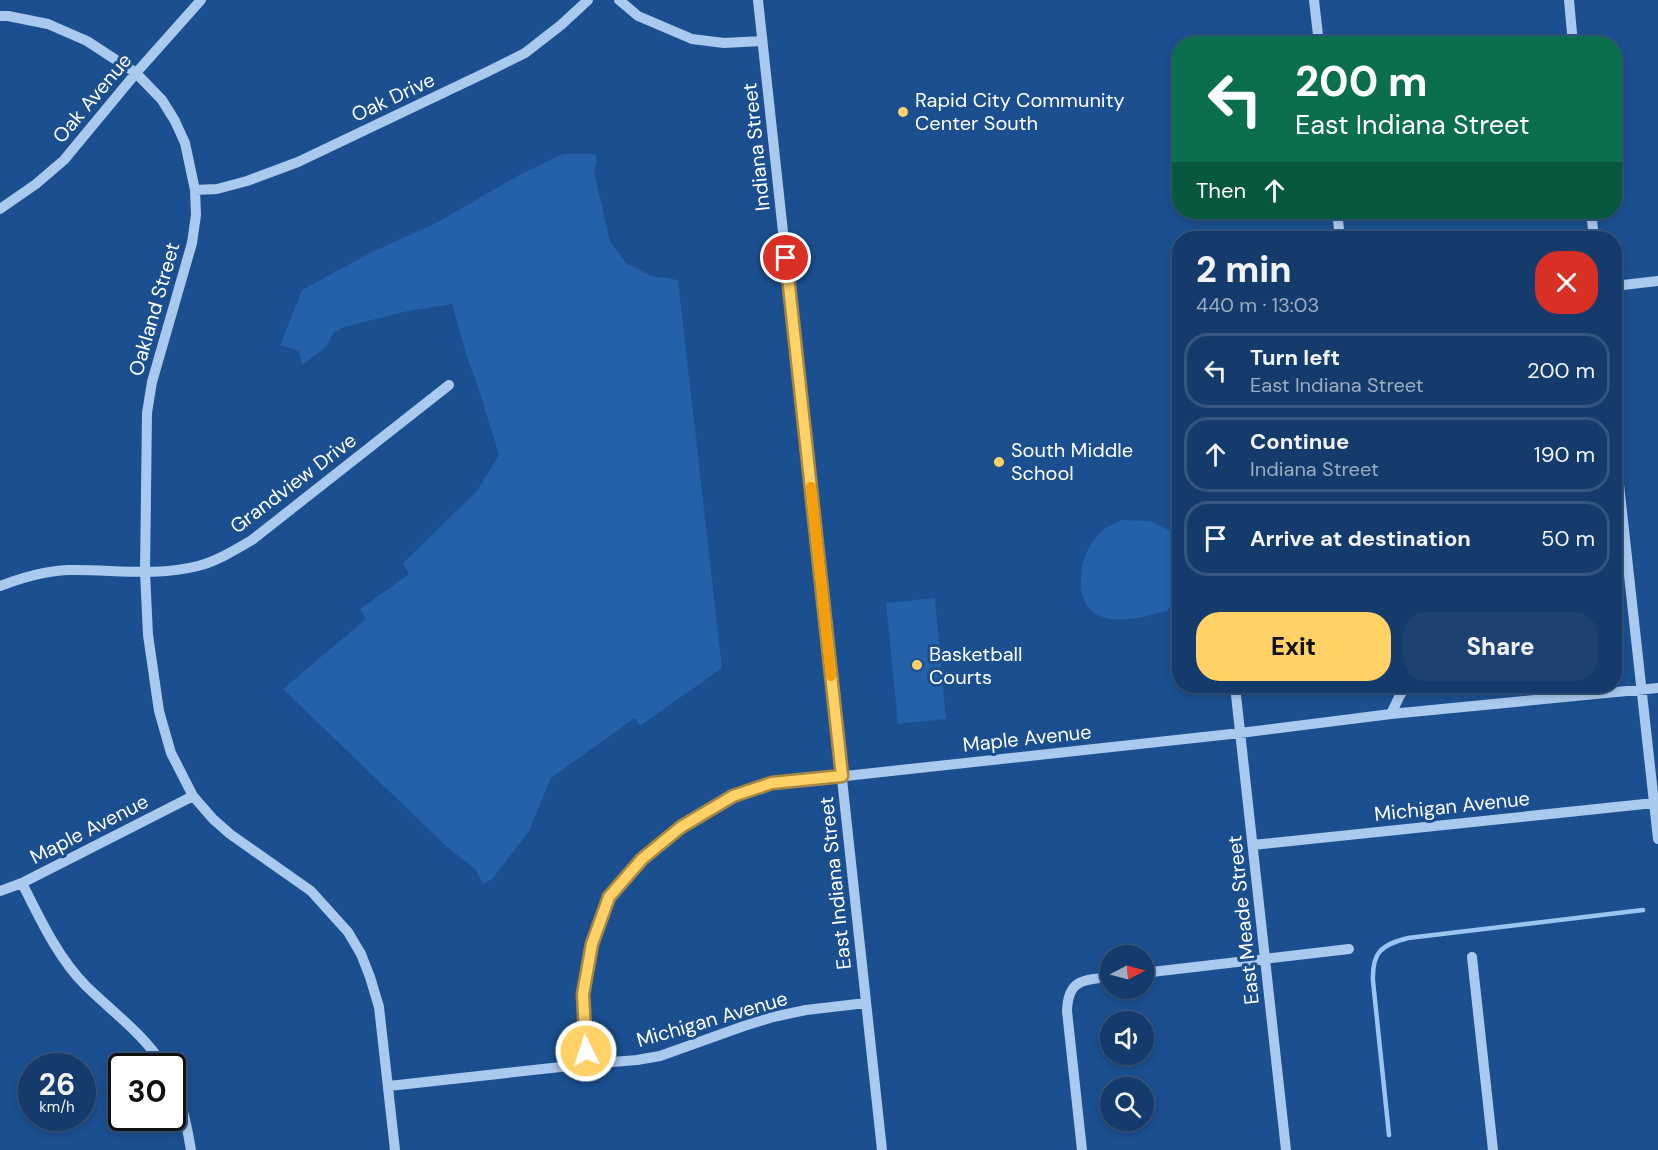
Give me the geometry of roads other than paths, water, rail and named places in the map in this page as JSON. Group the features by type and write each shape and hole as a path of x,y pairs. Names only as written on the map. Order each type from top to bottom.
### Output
{"street":[{"name":"Oak Avenue","path":"0,209 36,184 64,160 136,73 201,0"},
{"name":"Oak Drive","path":"195,190 217,189 247,181 297,162 489,71 525,52 561,25 588,0"},
{"path":"619,0 639,16 692,39 724,43 762,41"},
{"name":"Indiana Street","path":"758,0 797,362"},
{"path":"1314,0 1318,36"},
{"path":"1569,0 1573,36"},
{"name":"Oakland Street","path":"0,16 48,24 87,41 136,73 162,100 175,121 184,143 195,190 196,215 192,243 152,381 147,413 145,572 148,635 159,711 171,753 193,796 230,834 310,891 348,932 361,954 379,1006 395,1150"},
{"path":"1622,285 1658,281"},
{"name":"East Indiana Street","path":"797,362 882,1150"},
{"name":"Grandview Drive","path":"0,586 38,574 66,570 145,572 177,570 199,566 226,555 252,540 449,385"},
{"path":"1622,513 1658,839"},
{"name":"Maple Avenue","path":"1622,692 1658,688"},
{"name":"East Meade Street","path":"1236,693 1286,1150"},
{"path":"1391,714 1402,693"},
{"name":"Maple Avenue","path":"588,1064 583,994 592,944 609,897 642,859 681,827 733,796 772,783 1240,733 1391,714 1610,693"},
{"name":"Maple Avenue","path":"0,891 22,883 193,796"},
{"name":"Michigan Avenue","path":"1253,845 1654,802"},
{"path":"22,883 61,955 85,985 126,1021 155,1053"},
{"path":"1154,972 1348,949"},
{"path":"1472,957 1493,1150"},
{"path":"1082,1150 1067,1011 1068,998 1071,989 1082,982 1100,979"},
{"name":"Michigan Avenue","path":"389,1086 637,1060 660,1056 773,1017 806,1010 866,1004"},
{"path":"186,1122 191,1150"}],"waterway":[{"path":"1389,1135 1373,981 1374,963 1384,947 1408,938 1643,910"}],"place":[{"name":"Rapid City Community Center South","path":"903,112"},
{"name":"South Middle School","path":"999,462"},
{"name":"Basketball Courts","path":"917,665"}]}
